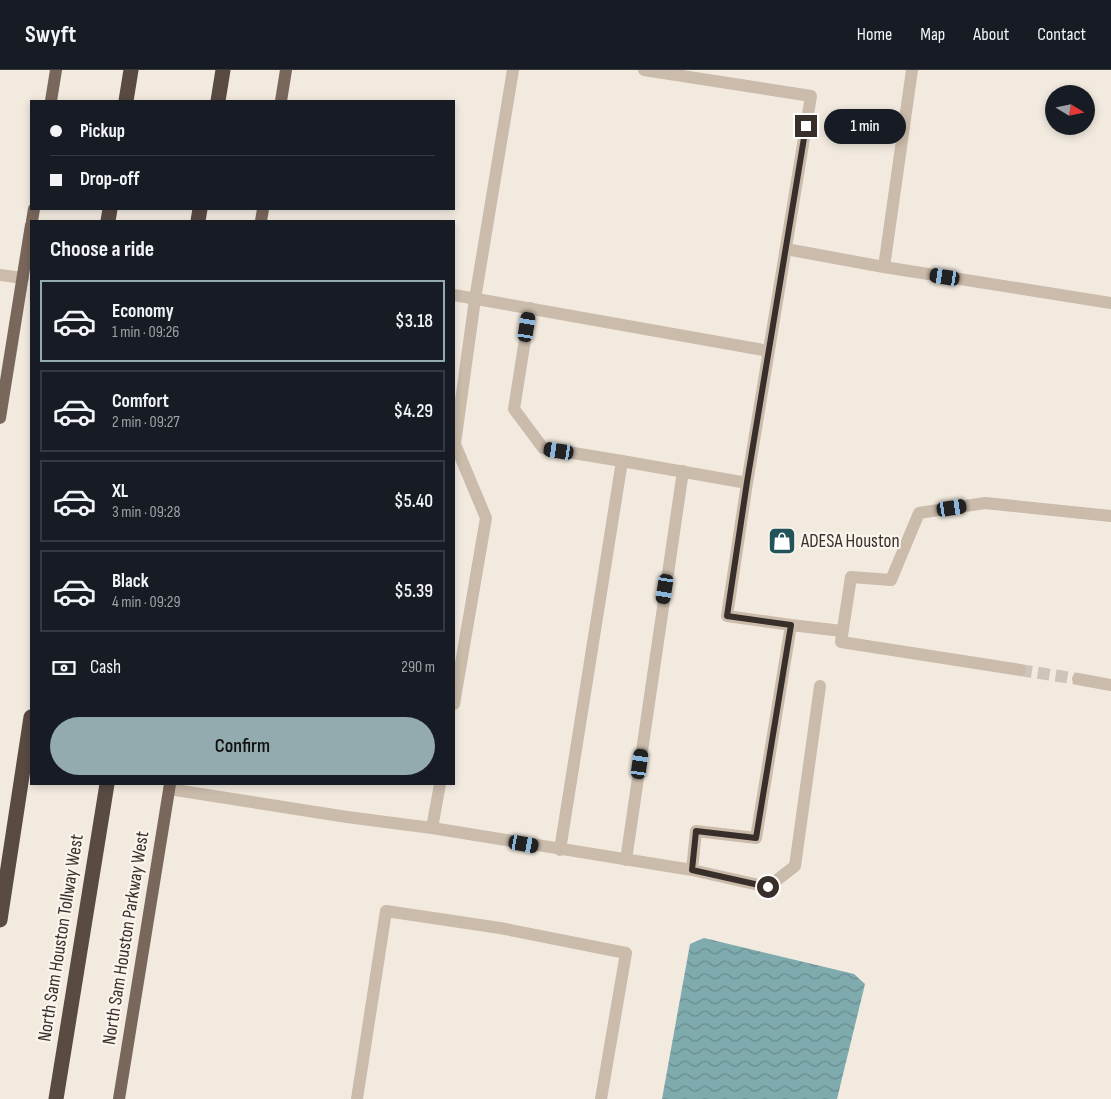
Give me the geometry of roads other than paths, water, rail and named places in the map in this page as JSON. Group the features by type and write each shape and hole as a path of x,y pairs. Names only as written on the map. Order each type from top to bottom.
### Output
{"highway":[{"path":"126,100 131,70"},
{"path":"218,100 223,70"},
{"path":"0,920 30,724"},
{"name":"North Sam Houston Tollway West","path":"56,1099 107,785"}],"main road":[{"path":"51,100 56,70"},
{"path":"281,100 286,70"},
{"path":"0,418 30,235"},
{"name":"North Sam Houston Parkway West","path":"119,1099 169,786"}],"street":[{"path":"455,698 486,518 455,444 475,299 513,70"},
{"path":"644,70 811,96 747,482 727,616 842,631"},
{"path":"884,267 912,70"},
{"path":"786,249 884,267 1111,303"},
{"path":"0,275 23,278"},
{"path":"455,295 769,351"},
{"path":"530,308 514,409 543,448 747,482"},
{"path":"560,850 622,460"},
{"path":"626,860 683,471"},
{"path":"1020,670 841,642 851,577 891,580 920,513 985,503 1111,516"},
{"path":"692,870 696,831 756,838 791,625"},
{"path":"1078,679 1111,685"},
{"path":"169,786 347,817 432,828 692,870 768,887 795,866 820,686"},
{"path":"432,828 440,785"},
{"path":"356,1099 386,911 500,928 626,953 600,1099"}],"water":[{"path":"704,938 854,974 865,984 837,1099 662,1099 690,944"}],"tunnel":[{"path":"1020,670 1078,679"}],"place":[{"name":"ADESA Houston","path":"782,541"}]}
